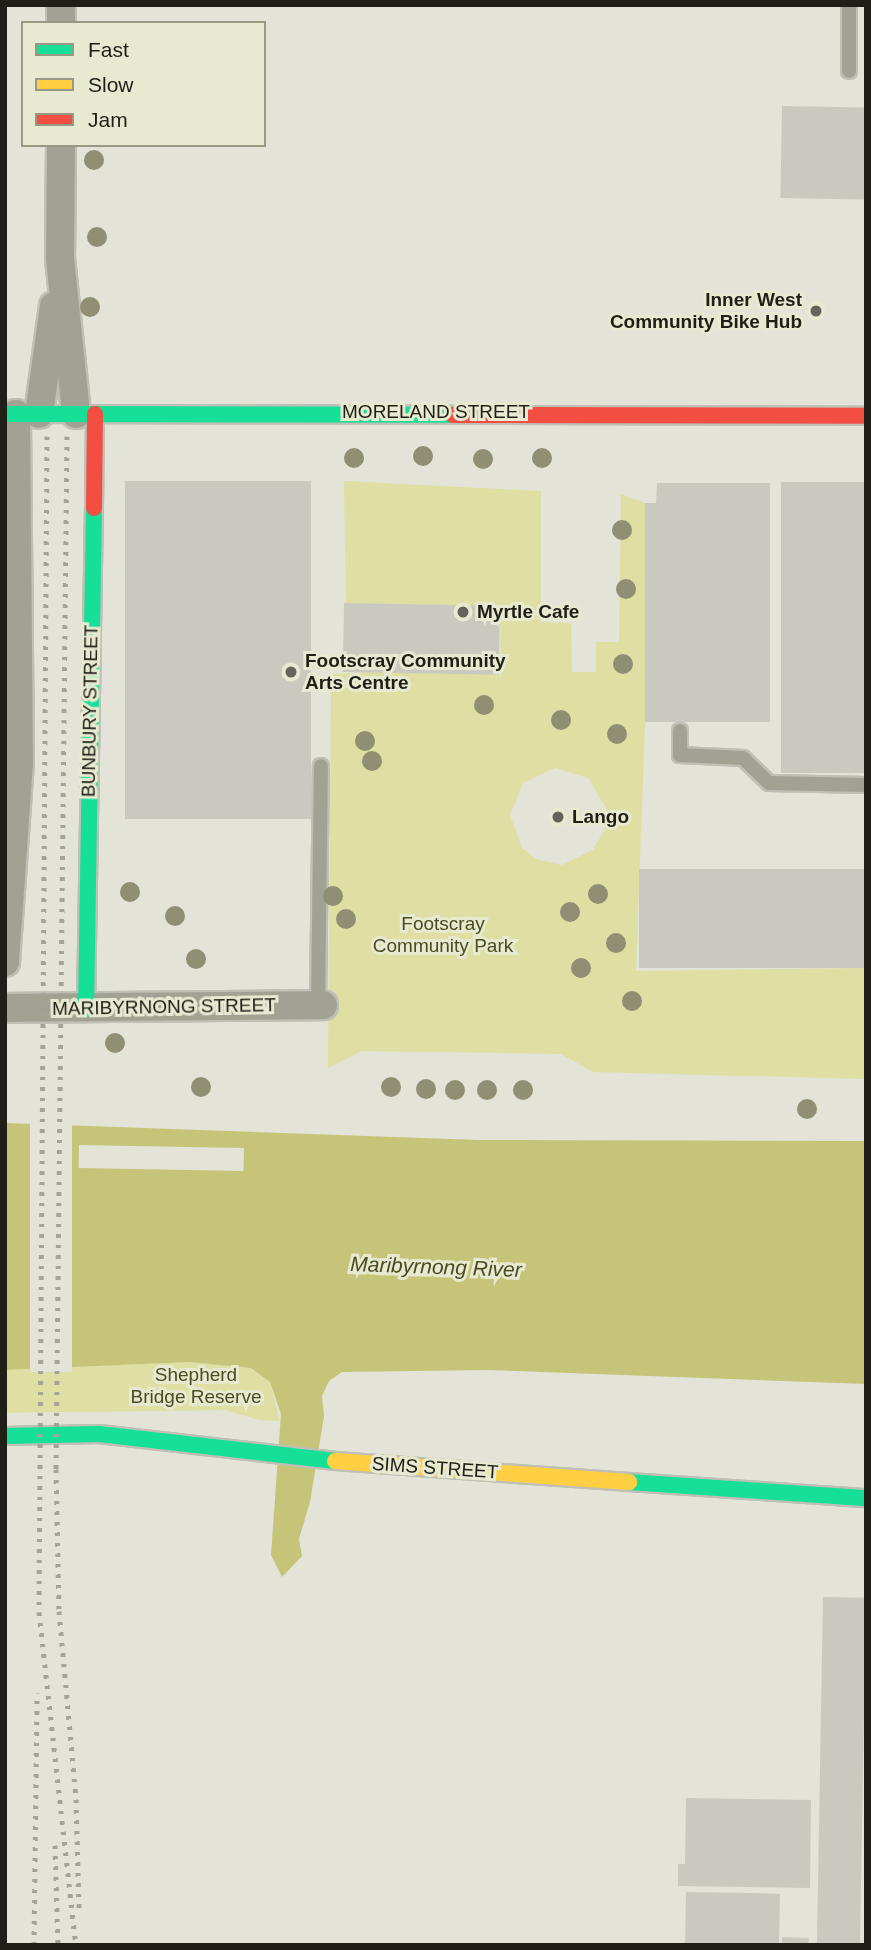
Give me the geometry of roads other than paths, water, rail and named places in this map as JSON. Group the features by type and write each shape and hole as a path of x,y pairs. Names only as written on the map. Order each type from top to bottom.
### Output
{"street":[{"name":"BUNBURY STREET","path":"61,147 60,258 85,414 86,1009"},
{"name":"BUNBURY STREET","path":"5,961 19,764 11,635 20,414 60,258"},
{"name":"MORELAND STREET","path":"20,414 866,416"},
{"name":"MARIBYRNONG STREET","path":"5,1008 320,1005"},
{"name":"SIMS STREET","path":"5,1436 99,1434 328,1461 866,1498"}],"lane":[{"path":"849,5 849,71"},
{"path":"680,730 680,755 743,758 769,783 866,785"},
{"path":"320,1005 321,766"}],"water":[{"name":"Maribyrnong River","path":"5,1123 478,1140 866,1141 866,1384 488,1370 342,1372 329,1381 322,1396 324,1416 310,1502 299,1539 302,1556 282,1577 271,1555 281,1414 270,1382 251,1368 189,1362 5,1370"}],"railway":[{"path":"47,436 39,1612 76,1945"},
{"path":"67,436 56,1469 59,1611 76,1799 79,1908"},
{"path":"34,1945 37,1693"},
{"path":"55,1845 58,1945"}],"place":[{"name":"Inner West Community Bike Hub","path":"816,311"},
{"name":"Myrtle Cafe","path":"463,612"},
{"name":"Footscray Community Arts Centre","path":"291,672"},
{"name":"Lango","path":"558,817"}],"park label":[{"name":"Footscray Community Park","path":"443,935"},
{"name":"Shepherd Bridge Reserve","path":"196,1386"}]}
